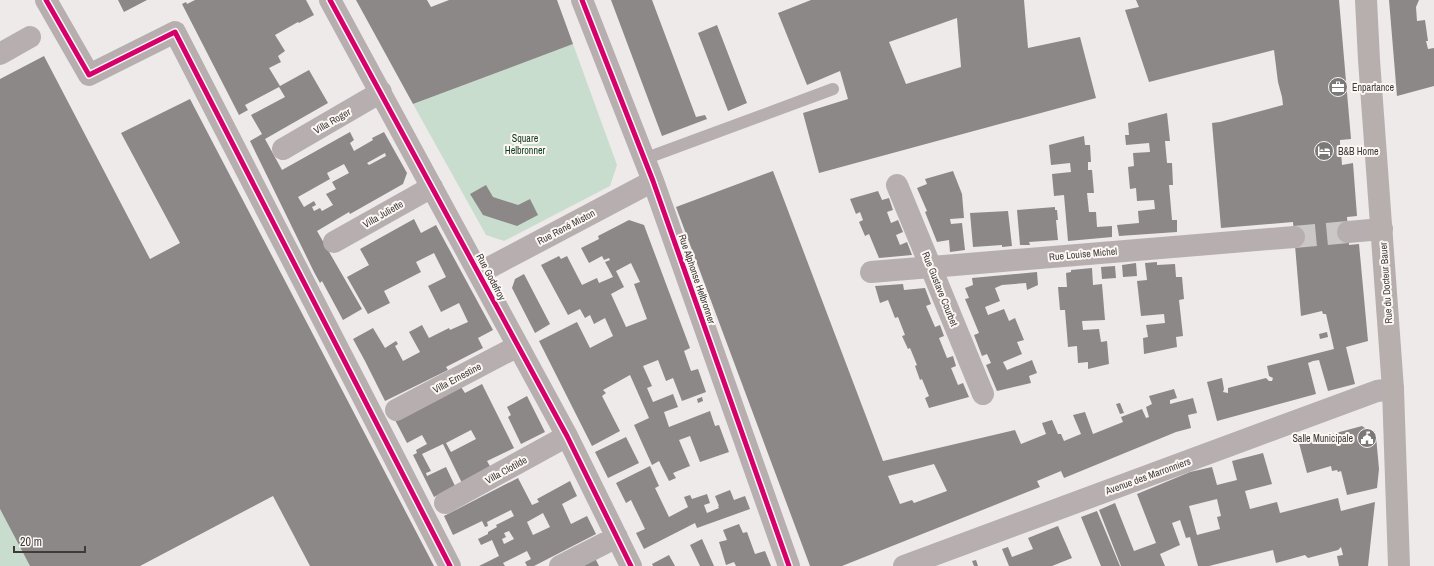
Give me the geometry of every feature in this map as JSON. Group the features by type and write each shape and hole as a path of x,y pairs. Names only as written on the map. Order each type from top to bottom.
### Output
{"main road":[{"name":"Rue du Docteur Bauer","path":"1366,0 1394,389 1399,566"}],"street":[{"path":"46,0 89,75 175,32 450,566"},
{"name":"Rue Godefroy","path":"330,0 567,436 631,566"},
{"name":"Rue Alphonse Helbronner","path":"582,0 653,182 789,566"},
{"path":"0,54 30,37"},
{"name":"Villa Roger","path":"283,150 381,92"},
{"name":"Rue René Miston","path":"479,273 653,182"},
{"name":"Rue Gustave Courbet","path":"897,185 983,394"},
{"name":"Villa Juliette","path":"334,242 432,187"},
{"path":"1348,232 1382,229"},
{"name":"Rue Louise Michel","path":"871,272 1294,237"},
{"name":"Villa Ernestine","path":"396,410 518,346"},
{"name":"Avenue des Marronniers","path":"904,566 1377,391 1394,389"},
{"name":"Villa Clotilde","path":"445,503 567,436"},
{"path":"560,566 617,537"}],"lane":[{"path":"644,159 833,89"}],"green space":[{"name":"Square Helbronner","path":"573,44 617,165 610,186 504,241 486,235 413,104"},
{"path":"0,509 30,566 0,566"}],"building":[{"path":"118,0 147,0 124,12"},
{"path":"195,0 306,0 314,15 275,35 285,51 278,56 281,62 269,68 280,86 309,70 328,103 265,139 282,170 350,132 354,140 350,143 354,151 373,140 372,138 384,132 407,173 403,184 350,214 349,212 317,231 362,309 343,320 322,281 320,283 314,272 250,141 262,134 251,115 285,97 279,87 245,105 248,110 239,115 182,4 186,2 187,4","holes":["385,153 386,156 369,165 367,163","344,164 349,173 332,182 336,189 326,194 333,205 322,211 320,208 314,211 312,207 316,205 314,201 304,207 298,197 330,179 327,173"]},
{"path":"356,0 427,0 431,7 449,0 557,0 573,44 413,104"},
{"path":"611,0 652,0 696,117 705,115 707,119 662,136"},
{"path":"811,0 1024,0 1028,48 1080,37 1096,98 819,173 803,113 848,99 840,71 807,85 778,13","holes":["957,18 961,67 906,84 889,42"]},
{"path":"1136,0 1339,0 1351,139 1340,140 1340,145 1345,149 1341,152 1342,165 1353,163 1357,216 1347,217 1349,245 1359,244 1368,341 1346,347 1355,384 1328,391 1319,360 1313,361 1308,363 1316,394 1217,421 1207,382 1222,378 1224,389 1223,392 1228,393 1228,388 1266,378 1269,381 1272,381 1273,378 1269,376 1267,366 1334,349 1326,314 1323,314 1322,311 1301,316 1293,222 1221,228 1212,123 1283,105 1278,82 1274,50 1149,82 1125,10 1139,7"},
{"path":"1389,0 1419,0 1416,7 1417,21 1425,20 1428,49 1434,48 1434,86 1397,96"},
{"path":"717,25 747,103 728,111 698,33"},
{"path":"44,56 150,259 180,243 121,133 190,99 434,566 310,566 273,496 140,566 30,566 0,509 0,79"},
{"path":"1167,113 1170,141 1165,141 1167,163 1172,163 1173,185 1169,185 1172,220 1177,220 1177,232 1119,236 1117,225 1139,223 1138,211 1155,209 1154,200 1137,201 1136,188 1130,189 1128,167 1134,166 1133,153 1150,152 1149,143 1126,145 1125,135 1129,135 1128,123"},
{"path":"1084,136 1085,145 1090,145 1091,162 1088,162 1088,170 1092,170 1094,193 1087,193 1089,212 1096,212 1097,227 1112,226 1112,237 1068,241 1064,195 1054,196 1052,174 1071,172 1070,163 1051,165 1049,145"},
{"path":"773,171 883,461 1015,430 1021,444 1046,434 1042,423 1052,420 1058,434 1061,434 1064,441 1081,434 1073,415 1085,412 1093,434 1123,422 1121,417 1142,409 1146,418 1149,417 1146,407 1152,404 1149,396 1174,389 1177,398 1170,400 1170,404 1193,398 1197,413 1188,415 1191,428 1176,432 1064,478 1061,471 1037,481 1040,487 842,566 810,566 676,207","holes":["934,464 947,491 914,503 912,500 900,504 888,476"]},
{"path":"953,171 962,194 964,218 950,219 951,224 962,223 965,250 950,252 949,240 937,242 925,212 927,211 917,188 927,184 925,179"},
{"path":"486,185 493,197 518,205 530,199 538,215 517,226 483,215 470,194"},
{"path":"878,191 882,200 889,198 893,210 887,212 891,223 898,220 903,232 896,235 900,245 907,242 912,255 879,258 869,234 865,236 859,222 863,220 860,212 856,214 850,199"},
{"path":"1055,207 1055,210 1057,210 1058,220 1056,220 1058,240 1029,242 1030,245 1020,245 1017,210"},
{"path":"1008,211 1012,246 1002,247 1002,245 973,247 970,213"},
{"path":"414,219 421,233 436,225 493,330 478,338 483,348 446,367 448,370 385,401 353,339 373,328 385,348 396,341 398,344 395,346 403,361 420,352 409,332 422,325 429,338 449,328 450,330 468,322 459,303 441,312 428,286 446,277 434,253 416,262 421,272 384,291 390,303 368,314 347,277 369,265 360,249"},
{"path":"629,220 644,225 690,348 684,351 691,371 698,369 706,392 682,401 673,378 666,381 658,360 643,366 652,386 647,388 653,402 673,394 678,407 664,412 669,427 710,411 715,426 719,425 729,452 700,462 690,436 679,440 690,466 673,473 676,478 669,481 659,461 652,465 634,425 649,418 630,375 603,390 606,393 602,396 620,431 592,446 539,341 577,322 590,348 613,336 605,318 594,324 590,315 585,318 580,309 568,315 541,265 559,256 561,259 567,256 582,285 597,278 599,283 613,277 605,262 610,260 609,258 604,260 602,256 589,263 581,248 599,239 598,236","holes":["631,263 640,282 634,284 647,319 626,327 611,294 624,287 616,271"]},
{"path":"1157,262 1157,265 1175,264 1176,277 1182,277 1184,299 1179,300 1183,336 1176,337 1177,347 1144,354 1143,338 1148,337 1146,325 1165,323 1164,314 1141,316 1137,281 1147,280 1145,263"},
{"path":"1136,263 1137,276 1123,277 1122,265"},
{"path":"1115,266 1116,278 1102,279 1101,267"},
{"path":"1092,268 1093,285 1102,284 1105,320 1082,321 1083,330 1099,329 1101,342 1107,341 1109,364 1088,369 1088,362 1078,363 1077,346 1068,347 1065,310 1060,310 1058,287 1067,287 1066,273 1071,272 1071,270"},
{"path":"1037,272 1038,285 1027,290 1026,283 1002,285 995,288 1000,301 985,307 988,315 1004,309 1009,321 1015,318 1024,340 1017,342 1022,354 1003,362 1007,370 1032,360 1037,373 1029,376 1031,383 997,391 986,365 991,363 987,354 982,356 974,335 979,333 965,299 969,298 965,288 973,285 972,278"},
{"path":"524,274 550,324 535,333 512,288 515,279"},
{"path":"903,284 904,290 925,288 931,304 926,306 935,327 940,325 944,336 939,338 947,358 953,356 956,366 951,368 958,385 963,383 969,397 929,408 925,398 929,396 922,379 920,380 915,366 917,365 910,348 908,349 902,336 905,335 898,317 895,318 888,300 880,303 875,286"},
{"path":"1327,332 1328,337 1320,339 1319,334"},
{"path":"482,384 514,448 487,461 491,468 462,483 443,444 422,454 431,471 426,473 427,476 446,467 455,486 434,497 413,455 417,453 416,450 427,444 422,435 407,443 395,420 461,387 465,393","holes":["471,430 476,439 451,452 446,443"]},
{"path":"527,396 545,432 521,444 508,417 511,415 507,407"},
{"path":"702,397 703,401 698,403 697,399"},
{"path":"1120,403 1124,413 1120,414 1116,404"},
{"path":"1362,426 1376,436 1379,469 1377,488 1347,495 1341,471 1332,471 1331,466 1307,473 1299,443"},
{"path":"626,437 639,463 608,478 595,452"},
{"path":"1263,453 1272,484 1245,491 1250,509 1277,502 1280,513 1338,498 1341,511 1375,502 1368,566 1339,566 1337,556 1343,555 1341,547 1338,550 1308,558 1305,555 1276,563 1273,550 1209,566 1198,566 1190,537 1186,538 1180,520 1172,523 1180,545 1160,554 1165,566 1121,566 1099,510 1115,503 1134,551 1156,543 1137,494 1190,472 1212,467 1217,485 1237,480 1232,461","holes":["1217,499 1221,516 1217,517 1220,529 1197,535 1189,506"]},
{"path":"650,466 659,486 655,488 669,517 688,507 684,497 690,495 692,499 707,494 710,503 704,505 707,513 719,508 715,496 730,490 734,500 745,496 750,509 697,528 695,523 644,549 636,533 645,529 631,500 626,503 616,483"},
{"path":"518,478 532,505 539,502 537,499 570,481 577,496 562,504 571,524 587,516 596,534 534,566 527,566 525,562 531,559 527,551 503,563 505,566 479,566 499,556 492,540 481,545 478,539 497,527 496,525 514,516 511,510 487,522 488,526 485,527 482,521 453,535 444,516","holes":["543,513 550,527 533,535 527,522","509,531 514,539 504,544 502,539 506,537 504,533"]},
{"path":"1097,511 1120,566 1101,566 1081,517"},
{"path":"739,524 743,533 747,532 755,554 765,551 771,566 736,566 734,562 726,565 719,542 727,540 723,530"},
{"path":"1058,526 1072,558 1052,566 1009,566 1002,549 1008,547 1012,557 1033,549 1028,538"},
{"path":"702,539 714,566 700,566 690,545"},
{"path":"669,555 675,566 653,566 652,564"},
{"path":"595,558 599,566 580,566"},
{"path":"976,560 978,566 974,566 972,561"}],"tunnel":[{"path":"1294,237 1348,232"}],"cycle path":[{"path":"46,0 89,75 175,32 450,566"},
{"path":"330,0 567,436 631,566"},
{"path":"582,0 653,181 789,566"}],"place":[{"name":"Enpartance","path":"1338,87"},
{"name":"B&B Home","path":"1324,151"},
{"name":"Salle Municipale","path":"1367,438"}]}
